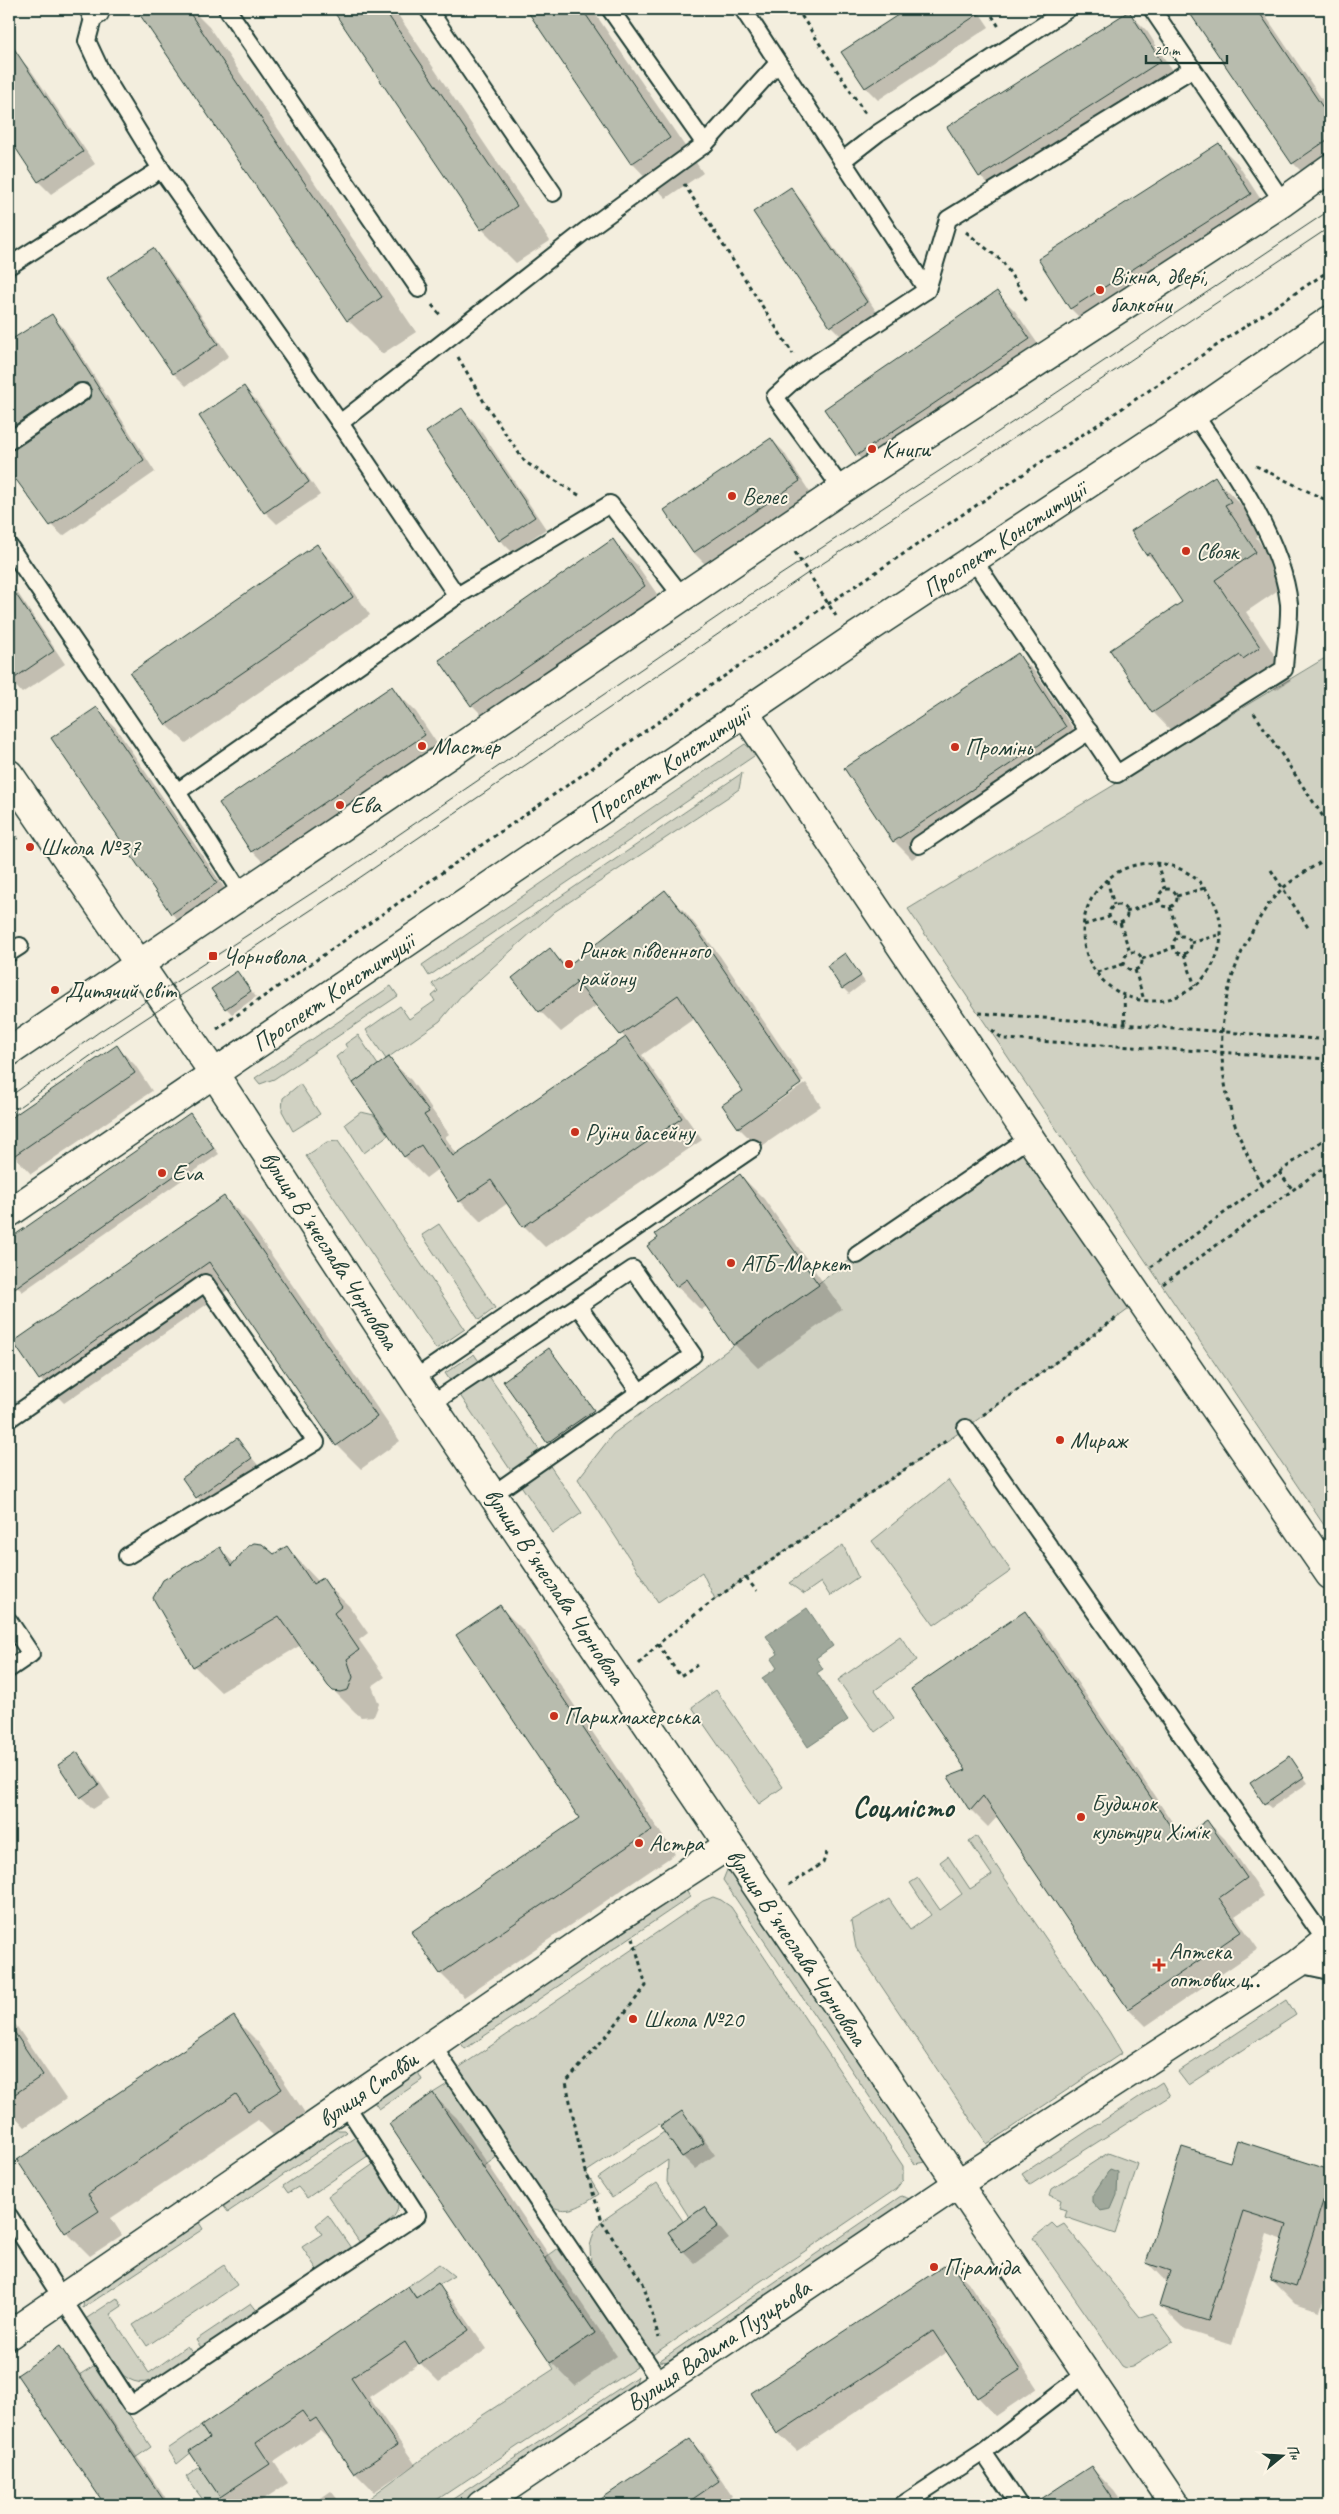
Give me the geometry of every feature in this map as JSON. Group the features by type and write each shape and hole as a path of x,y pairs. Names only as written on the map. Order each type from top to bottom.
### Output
{"street":[{"path":"9,1052 682,596 842,489 1283,202 1330,168"},
{"name":"Проспект Конституції","path":"9,1213 213,1072 744,712 1194,414 1330,320"},
{"path":"744,712 1029,1138 1330,1576"},
{"path":"9,774 137,965"},
{"name":"вулиця Вʼячеслава Чорновола","path":"137,965 213,1072 414,1379 619,1680 956,2185 1175,2505"},
{"name":"вулиця Стовби","path":"9,2334 620,1916 729,1845"},
{"name":"Вулиця Вадима Пузирьова","path":"481,2505 956,2185 1297,1964 1328,1939"}],"lane":[{"path":"226,9 419,289"},
{"path":"428,9 553,193"},
{"path":"610,9 705,144"},
{"path":"743,9 927,290"},
{"path":"842,161 878,133 1068,9"},
{"path":"1152,9 1283,202"},
{"path":"96,10 87,41 101,71 161,169 340,423 457,596"},
{"path":"340,423 585,231 705,144 778,63"},
{"path":"842,489 775,397 804,371 927,290 948,219 1192,69"},
{"path":"9,266 161,169"},
{"path":"9,441 82,392"},
{"path":"973,559 1117,774 1284,669 1288,604 1274,543 1218,448 1194,414"},
{"path":"177,792 457,596 600,508 610,504 682,596"},
{"path":"9,546 177,792 242,895"},
{"path":"919,845 1089,731"},
{"path":"857,1255 1029,1138"},
{"path":"414,1379 753,1148"},
{"path":"431,1404 634,1269 693,1355 492,1495"},
{"path":"9,1418 205,1283 316,1442 127,1556"},
{"path":"578,1306 640,1393"},
{"path":"966,1428 1328,1939"},
{"path":"9,1621 31,1654 9,1669"},
{"path":"1297,1964 1330,1972"},
{"path":"432,2045 665,2380"},
{"path":"9,2216 131,2405 416,2215 346,2105"},
{"path":"902,2505 983,2452 1086,2374"},
{"path":"983,2452 1019,2505"}],"path":[{"path":"796,9 878,133"},
{"path":"674,168 804,371"},
{"path":"948,219 981,242 1003,262 1028,302"},
{"path":"194,1045 828,604 1330,270"},
{"path":"419,289 450,337 484,402 525,462 600,508"},
{"path":"1218,448 1330,502"},
{"path":"782,530 851,640"},
{"path":"1242,695 1330,827"},
{"path":"1261,1185 1234,1123 1222,1070 1220,1032 1225,998 1240,955 1262,912 1283,888 1330,856"},
{"path":"1147,862 1157,863 1171,864 1192,874 1205,888 1219,911 1222,934 1218,956 1206,976 1190,991 1169,1000 1144,1001 1124,996 1106,983 1097,972 1092,965 1084,944 1084,924 1091,899 1107,879 1124,868 1147,862"},
{"path":"1157,863 1165,889"},
{"path":"1271,870 1309,929"},
{"path":"1107,879 1114,905"},
{"path":"1177,896 1205,888"},
{"path":"1165,889 1173,891 1177,896"},
{"path":"1159,901 1160,893 1165,889"},
{"path":"1159,901 1165,907 1170,907 1175,904 1177,896"},
{"path":"1126,912 1159,901"},
{"path":"1114,905 1121,905 1126,912 1126,917 1120,923 1114,923 1109,917 1109,911 1114,905"},
{"path":"1170,907 1179,937"},
{"path":"1084,924 1109,917"},
{"path":"1120,923 1130,952"},
{"path":"1191,943 1222,934"},
{"path":"1179,937 1188,938 1191,943 1191,949 1184,954 1176,953 1173,948 1174,940 1179,937"},
{"path":"1142,959 1173,948"},
{"path":"1130,952 1138,954 1142,959"},
{"path":"1124,964 1125,956 1130,952"},
{"path":"1184,954 1195,986"},
{"path":"1124,964 1130,970 1135,970 1140,967 1142,959"},
{"path":"1097,972 1124,964"},
{"path":"1135,970 1144,1001"},
{"path":"1124,996 1125,1026"},
{"path":"943,1010 1125,1026 1330,1040"},
{"path":"990,1028 1003,1039 1330,1059"},
{"path":"619,1680 631,1671 658,1644 715,1599 966,1428 1134,1292 1261,1185 1330,1135"},
{"path":"1134,1292 1293,1190 1330,1162"},
{"path":"1279,1172 1293,1190"},
{"path":"746,1578 757,1591"},
{"path":"658,1644 680,1676 697,1665"},
{"path":"786,1887 823,1862 827,1852"},
{"path":"620,1916 636,1944 646,1986 608,2034 566,2082 582,2159 603,2224 643,2283 665,2380"}],"shaded area":[{"path":"1325,658 1330,662 1330,1534 908,909"},
{"path":"745,744 757,754 429,976 422,965"},
{"path":"742,773 739,789 554,912 460,997 440,1021 386,1059 366,1030 400,1006 409,1019 435,1001 432,996 438,991 432,984"},
{"path":"391,986 398,996 274,1079 260,1084 255,1078"},
{"path":"358,1035 378,1065 353,1083 336,1057 347,1048 345,1044"},
{"path":"300,1084 320,1114 293,1131 282,1111 283,1098"},
{"path":"361,1112 374,1115 388,1135 364,1153 345,1124"},
{"path":"1029,1138 1140,1301 966,1428 715,1599 702,1572 658,1602 578,1479 613,1434 857,1255"},
{"path":"338,1141 465,1329 436,1349 306,1156 327,1142"},
{"path":"439,1224 495,1308 479,1320 422,1235"},
{"path":"474,1354 582,1513 553,1533 445,1373"},
{"path":"948,1480 1011,1571 934,1625 872,1541"},
{"path":"843,1545 858,1577 830,1596 821,1582 804,1594 789,1583"},
{"path":"807,1608 833,1646 816,1658 823,1669 817,1673 848,1720 808,1747 762,1678 777,1668 771,1659 778,1654 766,1636"},
{"path":"900,1636 917,1660 875,1690 894,1718 875,1732 838,1680"},
{"path":"716,1690 783,1787 759,1804 692,1707"},
{"path":"976,1836 1122,2053 987,2144 856,1948 851,1921 889,1899 910,1930 931,1915 910,1883 918,1878 940,1910 962,1894 940,1862 948,1856 970,1889 992,1875 969,1841"},
{"path":"727,1870 731,1872 926,2162 915,2164 723,1880"},
{"path":"686,1890 690,1897 465,2049 460,2042"},
{"path":"713,1897 731,1907 903,2166 903,2180 896,2189 651,2356 591,2267 590,2246 594,2232 602,2221 657,2183 683,2221 668,2232 682,2251 718,2226 704,2207 689,2217 667,2182 668,2160 612,2198 598,2178 664,2132 682,2157 703,2142 682,2112 661,2126 659,2124 586,2172 599,2194 574,2208 555,2208 548,2204 457,2069 703,1901"},
{"path":"1287,2000 1296,2015 1188,2085 1178,2072"},
{"path":"418,2072 422,2080 379,2109 374,2102"},
{"path":"1162,2082 1170,2096 1030,2185 1022,2174"},
{"path":"449,2083 498,2156 483,2167 433,2093"},
{"path":"331,2130 345,2130 347,2132 228,2212 222,2204"},
{"path":"357,2136 369,2155 307,2198 298,2187 288,2193 283,2186"},
{"path":"1108,2153 1138,2164 1115,2234 1065,2217 1067,2210 1059,2208 1061,2200 1050,2195 1052,2189"},
{"path":"375,2163 393,2192 398,2209 387,2223 360,2243 328,2196"},
{"path":"1110,2169 1118,2172 1117,2195 1111,2209 1100,2211 1092,2202 1092,2196"},
{"path":"901,2196 910,2199 670,2362 659,2361"},
{"path":"328,2215 351,2248 318,2271 302,2247 322,2234 316,2225"},
{"path":"198,2221 203,2229 83,2308 84,2297"},
{"path":"1052,2223 1057,2228 1064,2224 1140,2317 1153,2313 1173,2341 1132,2367 1126,2368 1122,2366 1033,2238"},
{"path":"560,2247 633,2357 637,2367 429,2505 360,2505 469,2424 554,2369 550,2363 595,2333 545,2258"},
{"path":"439,2264 454,2276 416,2298 408,2286"},
{"path":"224,2265 237,2285 147,2346 133,2325"},
{"path":"117,2298 122,2306 110,2314 149,2373 187,2346 194,2355 156,2379 139,2382 129,2379 111,2362 84,2320"},
{"path":"251,2303 258,2312 202,2349 196,2340"},
{"path":"95,2365 151,2447 135,2458 79,2375"},
{"path":"638,2376 635,2386 626,2394 460,2505 444,2505"},
{"path":"201,2426 209,2438 177,2464 168,2449"},
{"path":"200,2467 220,2497 207,2505 186,2477"}],"building":[{"path":"136,9 187,9 382,297 347,321"},
{"path":"332,9 384,9 517,206 481,230"},
{"path":"526,9 582,9 670,138 631,164"},
{"path":"907,9 986,9 865,88 841,52"},
{"path":"1187,9 1257,9 1330,118 1330,138 1292,164"},
{"path":"1129,11 1161,61 979,177 947,127"},
{"path":"9,41 83,152 38,182 9,138"},
{"path":"1219,143 1251,194 1070,309 1038,259"},
{"path":"791,187 867,302 830,327 753,212"},
{"path":"153,248 218,344 173,374 107,278"},
{"path":"997,291 1030,339 856,456 824,409"},
{"path":"52,314 144,460 50,526 9,470 9,451 15,449 88,400 92,391 87,383 77,383 9,429 9,341"},
{"path":"244,386 309,482 264,513 199,416"},
{"path":"462,408 535,517 499,541 426,432"},
{"name":"Велес","path":"771,438 800,481 693,553 664,510"},
{"path":"1215,476 1231,502 1225,505 1256,552 1215,580 1260,647 1243,659 1240,655 1152,713 1110,650 1182,602 1150,553 1146,555 1131,531"},
{"path":"613,539 645,586 471,706 439,660"},
{"path":"317,544 353,597 166,725 130,673"},
{"path":"9,584 54,651 9,682"},
{"name":"Промінь","path":"1018,653 1066,727 893,842 844,768"},
{"path":"392,686 425,735 251,852 219,803"},
{"path":"97,707 217,883 171,914 51,738"},
{"path":"665,890 699,933 801,1084 738,1128 722,1105 743,1091 678,995 620,1035 575,980 577,983 539,1012 512,978 550,948 565,968"},
{"path":"845,953 861,976 842,989 827,966"},
{"path":"237,971 251,991 225,1009 211,989"},
{"name":"Руїни басейну","path":"626,1037 682,1118 523,1227 491,1180 459,1202 421,1145 404,1157 353,1083 389,1057 429,1112 424,1115 453,1156"},
{"path":"117,1045 135,1073 9,1159 9,1119"},
{"path":"190,1113 214,1148 9,1292 9,1239"},
{"name":"АТБ-Маркет","path":"740,1174 819,1285 733,1345 687,1279 676,1287 647,1246 658,1238 655,1234"},
{"path":"224,1196 377,1417 336,1446 209,1262 39,1380 13,1342"},
{"path":"549,1348 594,1410 547,1443 503,1381"},
{"path":"237,1438 252,1458 196,1498 182,1478"},
{"path":"254,1543 262,1544 274,1554 287,1546 313,1584 323,1578 342,1606 334,1613 359,1650 347,1659 353,1677 348,1690 333,1691 328,1686 279,1616 193,1667 153,1598 163,1580 220,1547 231,1566 248,1546"},
{"path":"500,1605 652,1830 440,1974 411,1932 579,1818 456,1635"},
{"name":"Будинок культури Хімік","path":"1025,1611 1179,1839 1207,1820 1247,1878 1219,1898 1242,1931 1128,2009 983,1796 970,1811 948,1777 966,1770 911,1689"},
{"path":"77,1752 99,1785 80,1798 58,1765"},
{"path":"1290,1756 1304,1777 1264,1804 1250,1783"},
{"path":"234,2016 282,2089 248,2111 236,2094 88,2194 99,2211 65,2233 17,2160"},
{"path":"9,2024 43,2075 9,2098"},
{"path":"433,2093 595,2333 550,2363 389,2124"},
{"path":"682,2111 704,2143 682,2157 660,2126"},
{"path":"1237,2140 1330,2170 1330,2179 1296,2287 1270,2279 1287,2225 1243,2211 1208,2321 1159,2306 1170,2271 1146,2263 1182,2147 1230,2162"},
{"path":"704,2207 718,2226 682,2252 668,2232"},
{"path":"950,2262 1020,2370 977,2398 933,2331 777,2434 751,2393"},
{"path":"438,2283 469,2330 419,2364 405,2342 351,2378 397,2445 354,2474 316,2418 310,2422 302,2411 256,2443 270,2464 220,2497 189,2451 209,2438 201,2426 408,2286 416,2298"},
{"path":"60,2346 167,2505 105,2505 17,2375"},
{"path":"690,2439 719,2481 684,2505 592,2505"},
{"path":"1091,2466 1117,2505 1032,2505"}],"tram line":[{"path":"9,1097 99,1032 338,876 745,598 959,458 1330,210"},
{"path":"9,1114 107,1044 346,887 808,573 1330,227"}],"place":[{"name":"Вікна, двері, балкони","path":"1100,290"},
{"name":"Книги","path":"872,449"},
{"name":"Велес","path":"732,496"},
{"name":"Свояк","path":"1186,551"},
{"name":"Мастер","path":"422,746"},
{"name":"Промінь","path":"955,747"},
{"name":"Ева","path":"340,805"},
{"name":"Школа №37","path":"30,847"},
{"name":"Чорновола","path":"213,956"},
{"name":"Ринок південного району","path":"569,964"},
{"name":"Дитячий світ","path":"55,990"},
{"name":"Руїни басейну","path":"575,1132"},
{"name":"Eva","path":"162,1173"},
{"name":"АТБ-Маркет","path":"731,1263"},
{"name":"Мираж","path":"1060,1440"},
{"name":"Парихмахерська","path":"554,1716"},
{"name":"Будинок культури Хімік","path":"1081,1817"},
{"name":"Астра","path":"639,1843"},
{"name":"Аптека оптових ц‥","path":"1159,1965"},
{"name":"Школа №20","path":"633,2019"},
{"name":"Піраміда","path":"934,2267"}],"district":[{"name":"Соцмісто","path":"903,1807"}]}
